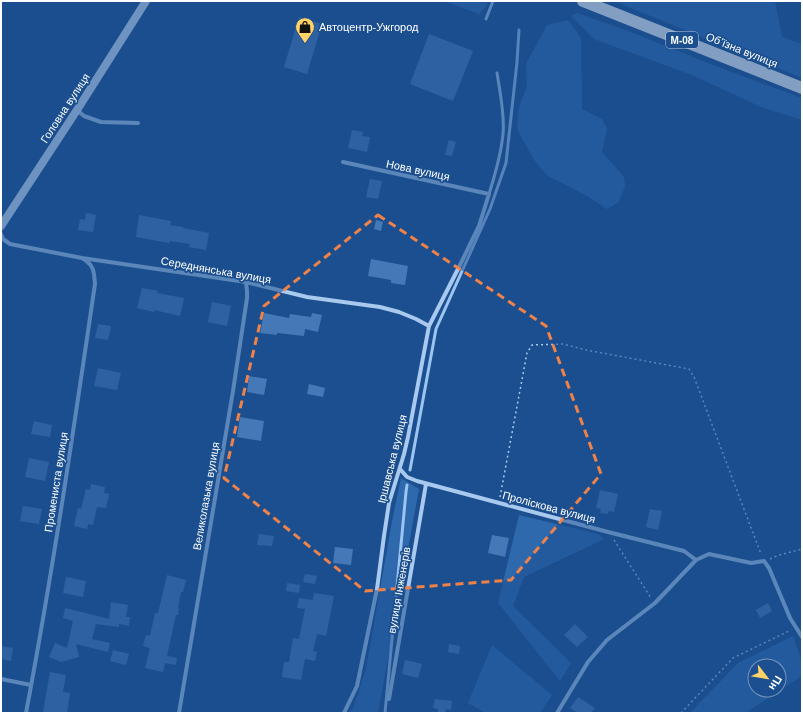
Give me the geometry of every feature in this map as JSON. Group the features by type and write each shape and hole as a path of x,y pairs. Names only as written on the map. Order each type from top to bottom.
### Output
{"highway":[{"name":"Обʼїзна вулиця","path":"583,1 802,88"}],"street":[{"name":"Головна вулиця","path":"1,226 146,1"},
{"path":"77,110 84,116 101,122 138,123"},
{"name":"Нова вулиця","path":"343,162 489,194"},
{"name":"Іршавська вулиця","path":"344,713 357,686 377,589 389,504 408,437 429,326 478,226 489,194"},
{"name":"Середнянська вулиця","path":"1,234 3,239 10,244 82,258 246,282 308,297 380,307 398,312 429,326"},
{"name":"Промениста вулиця","path":"26,713 56,546 95,284 92,266 88,261 82,258"},
{"name":"Великолазька вулиця","path":"179,713 233,391 247,298 246,282"},
{"name":"Проліскова вулиця","path":"400,469 412,480 684,551 696,560"},
{"name":"вулиця Інженерів","path":"389,699 426,484"},
{"path":"557,713 588,662 608,640 655,604 696,560 709,554 750,563 764,561 769,568 790,618 802,637"},
{"path":"1,679 31,685"}],"lane":[{"path":"486,19 493,1"},
{"path":"489,194 501,152 503,133 502,104 497,72"}],"path":[{"path":"499,503 526,353 532,345 563,344 586,350 689,369 694,378 764,561 779,555 802,549"},
{"path":"608,532 655,604"},
{"path":"681,713 733,658 796,627"}],"highlighted area":[{"path":"378,215 546,326 601,474 511,580 365,591 224,478 264,306"}],"shaded area":[{"path":"445,1 488,1 486,7 479,14"},
{"path":"614,1 775,1 782,37 802,44 802,78"},
{"path":"577,13 802,98 802,120 761,107 692,75 594,39 571,16"},
{"path":"568,20 581,38 582,109 602,119 607,129 602,152 624,177 625,186 619,202 607,209 589,197 548,176 534,160 517,129 519,107 527,86 526,64 547,25"},
{"path":"401,478 419,489 378,713 348,713 353,709 366,669"},
{"path":"519,515 598,534 604,539 524,577 513,606 571,663 560,681 498,603"},
{"path":"793,636 802,662 802,676 787,686 787,658 748,658"},
{"path":"492,645 552,695 540,713 486,713 468,703"},
{"path":"747,659 747,698 768,698 745,713 690,713 738,663"}],"building":[{"path":"299,17 322,24 307,74 284,67"},
{"path":"429,34 473,51 453,101 410,84"},
{"path":"352,130 363,132 362,136 370,137 367,152 348,148"},
{"path":"449,140 456,142 452,156 445,155"},
{"path":"370,179 382,181 378,199 366,197"},
{"path":"86,213 96,215 93,232 78,230 80,219 85,220"},
{"path":"139,215 171,221 170,225 209,233 206,250 189,247 190,244 170,241 169,243 136,237"},
{"path":"376,220 383,222 381,231 374,229"},
{"path":"371,259 408,266 405,285 391,283 391,280 368,276"},
{"path":"142,288 158,291 157,293 184,298 180,316 137,308"},
{"path":"212,302 231,306 227,326 208,322"},
{"path":"264,313 289,318 290,314 311,317 312,313 322,315 318,332 305,329 304,336 260,333"},
{"path":"98,324 111,326 108,340 95,338"},
{"path":"98,368 121,373 117,390 94,386"},
{"path":"249,376 267,379 264,395 247,392"},
{"path":"309,384 325,388 323,397 307,394"},
{"path":"240,417 264,421 261,441 237,437"},
{"path":"34,421 52,425 50,437 31,434"},
{"path":"29,458 49,462 45,481 25,477"},
{"path":"91,484 105,487 104,493 109,494 106,508 97,507 93,525 88,524 87,529 74,526 78,508 81,509 86,489 90,490"},
{"path":"600,490 618,494 614,512 609,511 608,514 600,513 601,509 596,508"},
{"path":"23,506 42,509 39,524 20,521"},
{"path":"650,509 662,511 658,530 646,527"},
{"path":"259,534 274,536 272,546 257,545"},
{"path":"492,535 509,538 505,557 488,553"},
{"path":"335,547 353,549 351,565 333,563"},
{"path":"305,574 317,576 315,584 303,582"},
{"path":"167,575 186,580 183,592 181,592 178,615 176,615 167,656 177,658 176,665 165,663 163,672 145,668 150,648 143,646 146,635 150,636 155,613 158,613"},
{"path":"66,577 86,581 83,597 63,593"},
{"path":"287,583 300,585 299,593 286,591"},
{"path":"314,593 334,596 326,636 317,634 313,651 317,652 315,661 305,659 301,680 282,677 284,662 289,662 293,638 299,639 305,609 297,608 299,598 313,600"},
{"path":"111,602 128,605 126,617 130,617 129,626 119,624 119,627 96,624 92,639 110,643 108,652 76,644 79,657 61,662 49,657 55,643 67,648 73,621 63,618 65,608 109,619"},
{"path":"768,603 772,611 760,618 756,610"},
{"path":"575,624 588,637 577,647 564,635"},
{"path":"449,644 460,646 459,654 448,652"},
{"path":"1,646 13,648 11,661 1,659"},
{"path":"113,650 129,654 126,665 110,661"},
{"path":"405,660 422,664 418,678 402,674"},
{"path":"50,672 66,675 63,692 70,693 67,713 43,712"},
{"path":"578,697 595,708 591,713 578,713 570,708"},
{"path":"435,699 452,701 451,710 446,709 445,713 438,713 438,709 433,708"}],"waterway":[{"path":"410,470 436,329 490,209 506,163 519,30"},
{"path":"385,713 407,485"}],"place":[{"name":"Автоцентр-Ужгород","path":"305,44"}]}
